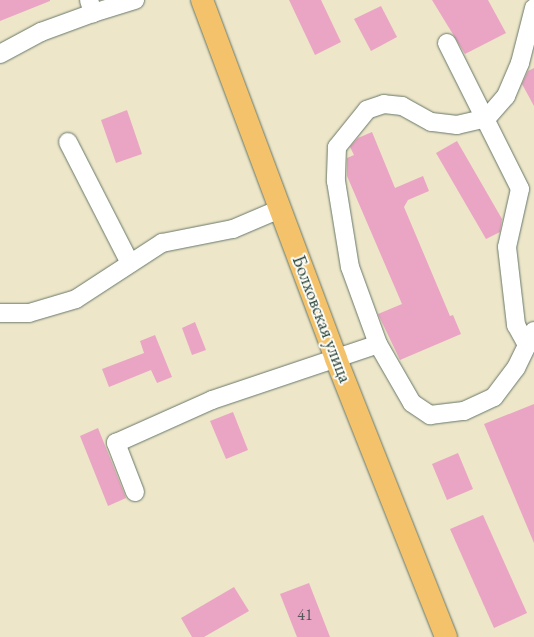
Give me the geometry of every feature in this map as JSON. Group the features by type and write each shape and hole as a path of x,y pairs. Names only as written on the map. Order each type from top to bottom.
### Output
{"main road":[{"name":"Болховская улица","path":"202,0 336,359 446,637"}],"lane":[{"path":"0,54 91,6 135,0"},
{"path":"447,43 487,118 520,189 520,202 507,247 516,325 531,338 516,368 494,397 464,411 430,414 412,403 378,344 350,267 336,181 337,147 367,110 384,104 402,106 431,122 456,125 487,118 506,96 520,63 534,8"},
{"path":"68,142 130,263"},
{"path":"0,313 29,313 76,299 162,242 233,230 280,209"},
{"path":"135,492 116,442 212,400 378,344"}],"building":[{"path":"0,0 50,0 50,1 0,21"},
{"path":"289,0 321,0 341,42 315,55"},
{"path":"432,0 488,0 506,33 465,54"},
{"path":"381,6 397,37 371,51 354,19"},
{"path":"534,68 534,106 522,84 528,71"},
{"path":"127,110 142,154 116,163 101,120"},
{"path":"372,132 395,188 423,176 429,191 408,200 404,207 450,316 453,315 461,334 400,360 378,314 402,304 347,176 347,158 354,155 350,147 358,138"},
{"path":"457,141 502,219 500,232 486,239 436,153"},
{"path":"195,322 206,350 192,355 182,328"},
{"path":"155,335 172,377 157,383 151,370 109,387 102,369 144,353 140,341"},
{"path":"534,404 534,543 484,424"},
{"path":"233,412 248,450 226,459 210,421"},
{"path":"98,428 126,498 108,506 80,436"},
{"path":"458,453 473,489 447,500 432,464"},
{"path":"483,515 527,613 494,628 450,529"},
{"path":"309,583 330,637 297,637 280,594"},
{"path":"234,587 249,611 204,637 192,637 181,618"}]}
